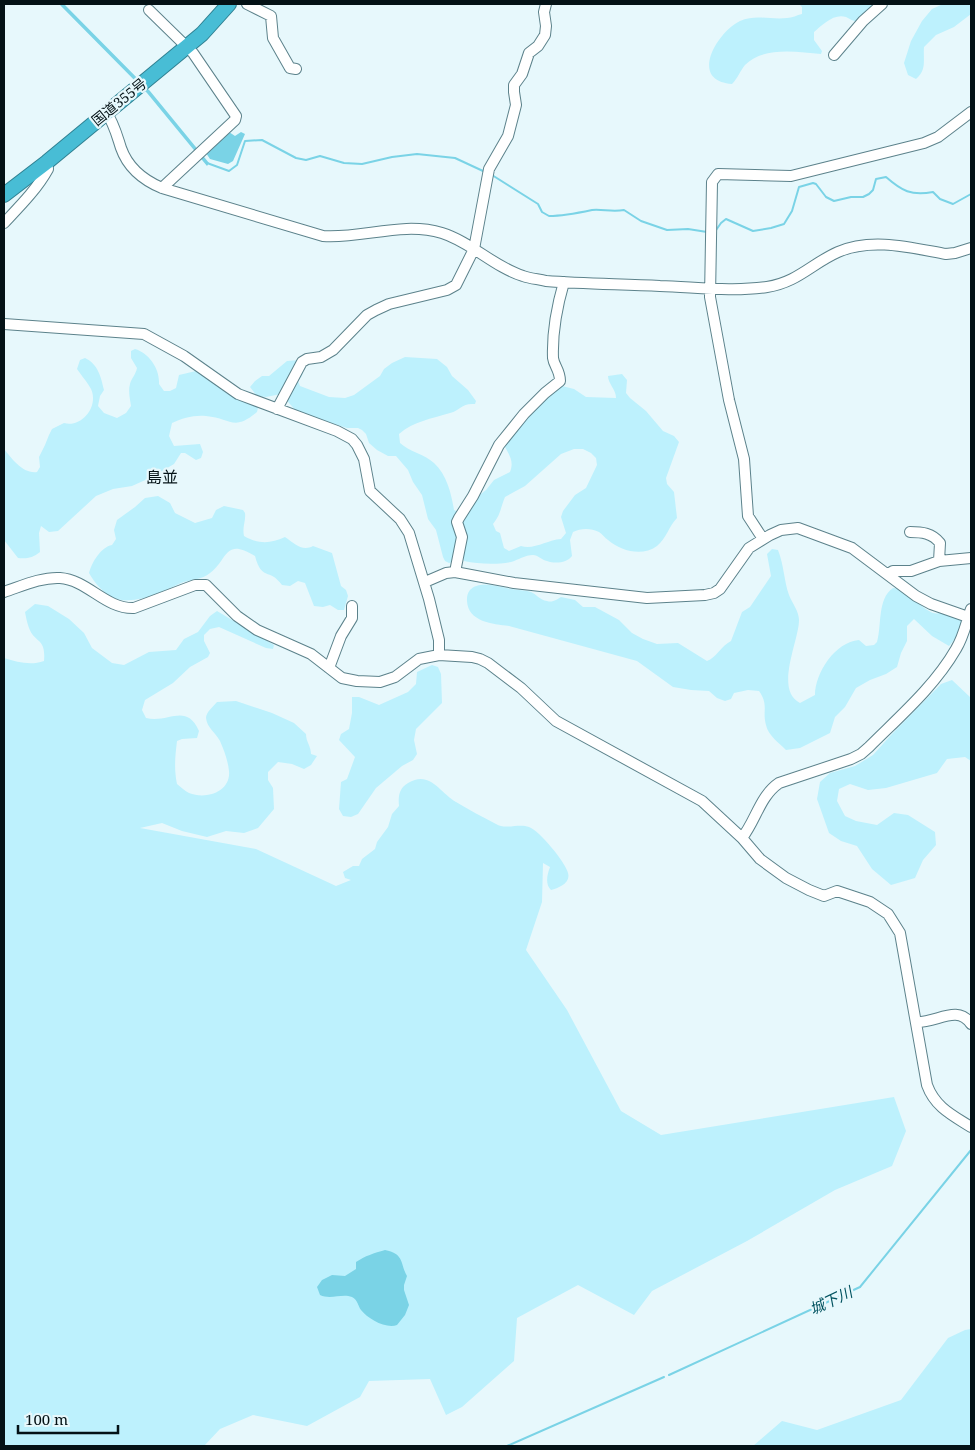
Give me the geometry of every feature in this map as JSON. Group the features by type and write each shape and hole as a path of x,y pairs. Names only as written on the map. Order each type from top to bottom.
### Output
{"highway":[{"name":"国道355号","path":"4,195 47,162 187,46 210,26 229,4"}],"street":[{"path":"247,4 271,16 273,38 290,68 296,69"},
{"path":"277,409 302,362 307,359 321,357 333,350 367,315 389,304 447,290 456,285 474,249 489,169 508,136 516,105 514,85 522,74 529,52 545,36 544,12 546,4"},
{"path":"834,55 863,21 882,4"},
{"path":"149,10 187,46 236,116 235,120 162,188"},
{"path":"106,112 126,160 131,167 144,179 162,188 323,236 340,237 404,228 442,233 523,276 546,281 752,288 781,284 804,274 836,253 855,247 890,245 946,254 955,254 971,248"},
{"path":"763,539 748,516 744,459 728,400 710,297 712,182 718,174 791,176 932,141 971,112"},
{"path":"4,223 40,182 48,168 47,162"},
{"path":"455,572 462,538 458,522 459,518 500,445 524,414 560,381 560,373 553,360 556,310 564,282"},
{"path":"4,324 144,334 184,356 238,394 337,431 352,439 364,459 370,491 406,526 412,540 425,582 440,655"},
{"path":"425,582 446,573 455,572 514,582 647,598 705,595 720,589 749,548 781,530 798,528 852,548 916,596 930,604 970,613 956,649 930,685 870,747 851,759 779,782 765,796 750,828 742,838"},
{"path":"910,532 922,532 938,540 940,543 939,561"},
{"path":"888,574 893,571 911,572 939,561 971,558"},
{"path":"4,592 42,579 61,578 77,582 114,605 134,608 202,584 209,588 236,616 257,630 311,654 342,678 357,681 380,682 395,677 419,659 440,655 472,657 488,663 521,688 556,721 702,800 742,838 760,859 786,878 824,896 837,891 870,902 888,914 900,933 927,1085 938,1105 971,1127"},
{"path":"329,668 341,636 352,618 352,606"},
{"path":"916,1022 925,1022 960,1014 967,1018 971,1024"}],"shaded area":[{"path":"59,4 64,4 150,91 209,163 207,166 147,93"},
{"path":"799,4 872,4 867,14 858,22 842,16 837,17 829,20 814,32 814,40 822,51 821,54 781,52 761,55 745,65 732,84 719,81 711,74 709,66 711,56 716,45 731,27 746,19 789,18 802,14 802,7"},
{"path":"943,4 971,4 971,14 954,27 936,35 924,47 922,72 916,79 908,75 904,63 911,41 922,21 932,9"},
{"path":"229,132 235,136 241,132 245,134 233,161 228,164 210,159 206,153"},
{"path":"135,349 145,354 153,362 158,373 159,384 164,391 176,388 179,375 196,371 220,385 226,393 251,403 258,408 257,412 237,423 201,416 188,417 172,423 169,436 174,446 200,444 203,452 201,458 196,460 185,453 181,453 174,464 152,477 132,486 113,489 96,496 58,531 49,532 41,526 39,533 40,552 29,558 18,558 4,540 4,449 14,461 27,471 37,472 40,467 39,457 52,429 64,423 71,424 83,419 91,409 93,396 91,389 77,369 80,360 85,358 96,367 102,380 104,390 100,396 98,406 104,413 117,418 126,413 131,406 129,387 137,368 131,358 131,351"},
{"path":"405,357 437,359 447,367 452,376 468,390 476,401 475,404 464,406 454,412 417,423 399,434 400,443 430,460 442,473 448,485 454,510 458,512 486,490 494,480 510,472 510,456 505,447 510,435 545,388 562,386 574,389 586,397 616,398 608,376 622,374 627,380 626,393 630,398 646,411 663,431 674,436 679,442 666,478 667,484 674,492 677,518 660,543 645,551 625,550 613,544 599,532 586,529 573,532 570,540 572,556 567,560 557,563 533,555 505,563 475,563 464,561 464,556 459,552 453,553 452,562 445,561 436,530 428,519 422,495 413,482 408,470 396,456 388,456 377,450 369,443 366,434 358,428 347,428 297,412 281,394 266,397 257,396 250,387 262,376 269,376 287,361 299,360 303,371 298,381 300,386 329,397 345,398 354,395 380,376 384,369","holes":["574,449 583,449 596,458 597,465 586,488 575,495 563,511 561,517 566,533 561,539 536,546 521,546 509,551 504,548 500,533 496,531 493,524 505,497 525,486 561,454"]},
{"path":"158,496 170,503 175,513 195,523 212,518 216,510 224,506 243,510 245,513 244,536 249,539 264,542 285,537 302,547 309,548 313,546 332,553 341,586 346,590 348,596 344,610 338,610 330,605 323,607 314,606 305,583 298,581 290,586 282,585 260,569 255,556 237,549 228,553 216,568 204,577 181,583 140,599 119,599 109,595 89,573 92,564 101,552 112,545 116,539 114,530 117,520 145,498"},
{"path":"772,549 778,550 787,590 799,617 788,677 792,697 800,703 815,695 818,677 828,660 842,646 859,640 866,646 874,645 877,642 882,605 884,599 893,588 904,591 924,608 932,612 948,611 960,614 961,627 949,646 932,636 914,619 907,626 907,641 897,667 856,688 845,707 835,717 830,733 800,748 786,750 774,739 767,729 765,704 759,691 748,690 734,693 731,699 725,701 717,698 709,691 673,687 637,661 509,626 482,621 468,608 468,594 470,590 479,585 529,591 549,601 561,597 575,600 583,607 595,607 619,620 632,633 643,639 657,644 678,643 707,661 731,641 742,612 750,607 771,576 767,554"},
{"path":"35,604 48,606 69,619 84,633 92,648 112,663 124,665 149,652 176,650 184,639 198,632 210,616 217,611 274,645 273,649 266,648 219,627 210,629 204,635 204,641 210,653 208,657 190,667 173,683 145,700 142,710 146,718 182,716 194,722 199,731 197,738 177,741 175,763 177,784 189,793 210,795 216,793 222,789 229,778 227,759 223,748 208,725 206,718 217,702 236,701 272,713 294,723 306,734 311,754 317,756 311,765 304,769 292,764 278,762 268,772 268,780 273,788 274,809 258,828 244,833 226,831 207,837 182,831 162,823 140,828 256,849 336,886 351,880 345,878 343,872 353,866 359,866 362,859 375,849 377,842 388,827 392,814 399,806 399,796 403,787 416,780 428,781 456,802 500,826 525,826 533,829 552,847 566,868 568,880 561,886 551,890 547,879 550,867 543,863 542,902 526,950 567,1010 621,1111 661,1135 894,1097 906,1131 892,1166 835,1190 747,1241 652,1291 634,1315 578,1285 517,1318 514,1361 462,1407 446,1415 430,1379 369,1381 360,1397 307,1426 253,1415 220,1429 204,1446 4,1446 4,658 29,663 44,661 42,644 31,633 25,612"},
{"path":"432,665 438,667 441,674 442,703 416,729 414,740 417,754 413,760 402,766 376,788 358,814 351,817 343,816 339,809 341,782 347,779 355,757 339,740 341,734 349,729 352,697 359,697 379,705 408,692 416,684 417,672"},
{"path":"952,680 971,698 971,761 965,757 947,759 937,773 886,788 868,790 850,784 839,789 837,801 845,816 856,821 877,825 894,813 908,815 935,832 936,845 923,860 915,878 891,885 872,869 857,846 841,841 829,833 817,799 820,782 830,773 855,766 873,755 941,684"},
{"path":"385,1250 399,1257 407,1276 404,1290 409,1305 405,1315 397,1325 388,1326 373,1320 361,1310 357,1301 352,1297 320,1295 317,1287 322,1280 332,1275 345,1276 356,1269 356,1262"},
{"path":"971,1329 971,1446 753,1446 782,1421 817,1430 901,1400 948,1338"}],"waterway":[{"path":"207,163 229,171 237,165 245,141 262,140 296,158 306,160 320,156 344,163 362,164 392,157 417,154 455,158 483,171"},
{"path":"492,175 538,204 542,212 549,216 592,210 624,210 641,221 667,230 688,229 707,232"},
{"path":"714,233 726,219 753,231 784,224 792,211 799,187 813,183 816,184 826,197 834,201 851,197 863,197 873,190 876,179 886,177 902,189 913,193 933,192 940,199 953,204 971,194"},
{"name":"城下川","path":"669,1375 860,1287 971,1150"},
{"name":"城下川","path":"507,1446 664,1377"}],"district":[{"name":"島並","path":"162,477"}]}
